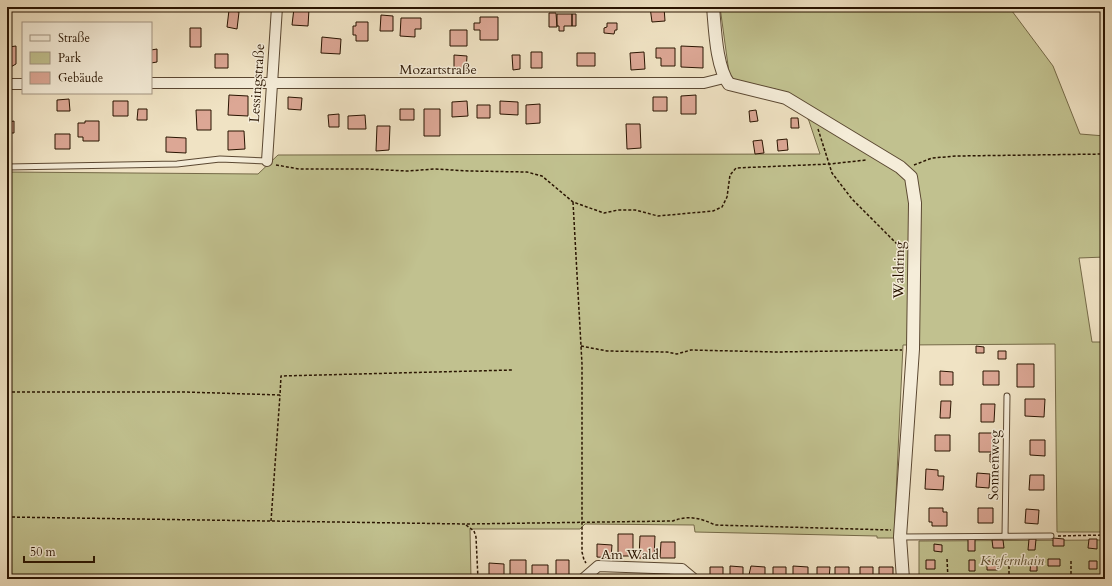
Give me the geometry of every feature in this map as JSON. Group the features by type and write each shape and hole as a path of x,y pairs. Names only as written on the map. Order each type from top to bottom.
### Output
{"street":[{"name":"Lessingstraße","path":"267,161 276,7"},
{"path":"713,7 721,67 724,78 729,84 786,98 906,171"},
{"name":"Mozartstraße","path":"152,83 704,83 724,78"},
{"path":"7,84 22,84"},
{"name":"Waldring","path":"903,579 900,537 913,350 915,262 914,189 911,177 906,171"},
{"name":"Am Wald","path":"583,579 598,566 682,569"},
{"path":"682,569 694,579"},
{"name":"Am Wald","path":"672,579 682,569"}],"lane":[{"path":"7,167 177,164 220,159 267,161"},
{"name":"Sonnenweg","path":"1005,536 1007,396"},
{"path":"900,537 1051,536"}],"path":[{"path":"820,119 818,124 818,132 832,173 852,199 915,262"},
{"path":"906,171 914,165 932,158 1105,154"},
{"path":"267,161 283,167 299,169 368,169 407,171 436,169 469,172 526,172 542,176 573,202 604,213 618,210 635,210 658,216 713,211 722,207 728,197 730,175 736,168 830,164 884,158"},
{"path":"573,202 581,346 584,560 594,569"},
{"path":"581,346 607,351 667,352 677,354 691,350 776,352 913,350"},
{"path":"271,522 281,376 513,370"},
{"path":"7,392 185,392 280,395"},
{"path":"7,517 466,524 673,521 680,518 703,519 715,525 892,530 900,537"},
{"path":"466,524 474,531 476,537 478,579"},
{"path":"1051,536 1105,535"},
{"path":"1009,558 1009,579"},
{"path":"947,559 948,579"},
{"path":"1071,559 1071,579"}],"green space":[{"path":"720,7 1009,7 1053,66 1080,134 1105,136 1105,257 1079,258 1092,342 1105,342 1105,532 1057,532 1055,344 903,345 894,538 877,538 877,536 695,532 694,525 585,524 580,529 470,529 471,579 7,579 7,172 258,174 278,155 820,154 809,121 796,97 775,89 730,80"},
{"name":"Kiefernhain","path":"1105,540 1105,579 919,579 919,541"}],"building":[{"path":"650,7 664,7 665,21 652,22"},
{"path":"294,8 309,9 308,26 292,25"},
{"path":"229,10 239,12 237,29 227,27"},
{"path":"549,13 556,13 557,27 549,27"},
{"path":"557,14 572,14 572,26 564,26 564,31 559,31 559,26 557,26"},
{"path":"572,14 576,14 576,26 572,26"},
{"path":"381,15 393,16 393,31 380,31"},
{"path":"480,17 498,17 498,40 480,40 480,30 474,30 474,23 480,23"},
{"path":"401,18 421,18 421,29 415,29 415,37 400,36"},
{"path":"356,22 368,22 368,41 356,41 356,35 353,35 353,26 356,26"},
{"path":"607,23 617,23 617,30 615,30 614,34 604,33 604,28 607,27"},
{"path":"190,28 201,28 201,47 190,47"},
{"path":"450,30 467,30 467,46 450,46"},
{"path":"322,37 341,39 340,54 321,53"},
{"path":"16,46 16,64 7,69 7,52 9,52 9,47"},
{"path":"681,46 703,47 703,68 681,67"},
{"path":"656,48 675,48 675,66 661,66 661,58 656,58"},
{"path":"157,49 157,62 152,63 152,50"},
{"path":"531,52 542,52 542,68 531,68"},
{"path":"644,52 645,69 631,70 630,53"},
{"path":"577,53 595,53 595,66 577,66"},
{"path":"215,54 228,54 228,68 215,68"},
{"path":"454,55 467,56 466,71 454,70"},
{"path":"512,55 520,55 520,69 513,70"},
{"path":"229,95 248,96 248,116 228,115"},
{"path":"696,95 696,114 681,114 681,96"},
{"path":"288,97 302,98 301,110 288,109"},
{"path":"653,97 667,97 667,111 653,111"},
{"path":"69,99 70,111 57,111 57,100"},
{"path":"113,101 128,101 128,116 113,116"},
{"path":"467,101 468,116 452,117 452,102"},
{"path":"500,101 518,102 518,115 500,114"},
{"path":"7,103 9,103 9,122 14,121 14,133 7,133"},
{"path":"540,104 540,123 526,124 526,105"},
{"path":"477,105 490,105 490,118 477,118"},
{"path":"138,109 147,109 147,120 137,120"},
{"path":"400,109 414,109 414,120 400,120"},
{"path":"424,109 440,109 440,136 424,136"},
{"path":"196,110 211,110 211,130 197,130"},
{"path":"756,110 758,121 750,122 749,111"},
{"path":"339,114 339,127 329,127 328,115"},
{"path":"365,115 366,129 348,129 348,116"},
{"path":"791,118 798,118 799,128 791,128"},
{"path":"85,121 99,121 99,141 83,141 83,137 78,137 78,123 85,123"},
{"path":"626,124 640,124 641,148 627,149"},
{"path":"377,126 390,126 389,150 376,151"},
{"path":"228,131 244,131 245,149 228,150"},
{"path":"55,134 70,134 70,149 55,149"},
{"path":"166,137 186,138 186,153 166,152"},
{"path":"787,139 788,150 778,151 777,140"},
{"path":"762,140 764,153 755,154 753,141"},
{"path":"976,346 984,347 984,353 976,353"},
{"path":"998,351 1006,351 1006,359 998,359"},
{"path":"1017,364 1034,364 1034,387 1017,387"},
{"path":"940,371 953,372 953,385 940,385"},
{"path":"983,371 999,371 999,385 983,385"},
{"path":"1025,399 1045,399 1044,417 1025,416"},
{"path":"941,401 951,401 950,418 940,418"},
{"path":"981,404 995,404 994,422 981,422"},
{"path":"979,433 996,433 996,452 979,452"},
{"path":"935,435 950,435 950,451 935,451"},
{"path":"1030,440 1045,440 1045,456 1030,455"},
{"path":"990,454 999,454 998,462 990,462"},
{"path":"926,469 938,470 938,476 944,476 943,490 925,489"},
{"path":"977,473 990,474 989,488 976,487"},
{"path":"1030,475 1044,475 1044,490 1029,490"},
{"path":"929,508 943,508 943,512 947,512 947,526 932,526 932,522 929,522"},
{"path":"978,508 993,508 993,523 978,523"},
{"path":"1026,509 1039,510 1038,524 1025,523"},
{"path":"618,534 633,534 633,556 618,556"},
{"path":"640,536 655,536 654,559 639,558"},
{"path":"1053,538 1064,539 1064,546 1053,546"},
{"path":"968,539 975,539 975,551 968,551"},
{"path":"1029,539 1036,539 1035,550 1028,550"},
{"path":"1089,539 1097,539 1097,549 1088,548"},
{"path":"992,540 1003,540 1004,548 993,548"},
{"path":"661,542 675,542 675,558 660,558"},
{"path":"597,544 612,545 611,558 597,557"},
{"path":"934,544 942,545 942,552 934,551"},
{"path":"1048,559 1060,559 1060,566 1048,566"},
{"path":"510,560 526,560 526,579 510,579"},
{"path":"556,560 569,560 569,577 556,577"},
{"path":"926,560 935,560 935,569 926,569"},
{"path":"969,560 975,560 975,571 969,571"},
{"path":"987,561 998,561 998,570 987,570"},
{"path":"1031,561 1037,561 1037,571 1030,571"},
{"path":"1089,561 1097,561 1097,569 1089,569"},
{"path":"489,563 504,564 504,579 489,579"},
{"path":"532,565 548,565 548,579 532,579"},
{"path":"730,566 743,567 743,579 730,579"},
{"path":"751,566 765,567 765,579 748,579"},
{"path":"793,566 808,567 808,579 793,579"},
{"path":"710,567 723,567 723,579 710,579"},
{"path":"773,567 786,567 786,579 773,579"},
{"path":"817,567 830,567 829,579 817,579"},
{"path":"835,567 849,567 849,579 835,579"},
{"path":"860,567 873,567 873,579 860,579"},
{"path":"879,567 893,567 893,579 879,579"},
{"path":"623,575 642,575 642,579 623,579"}]}
